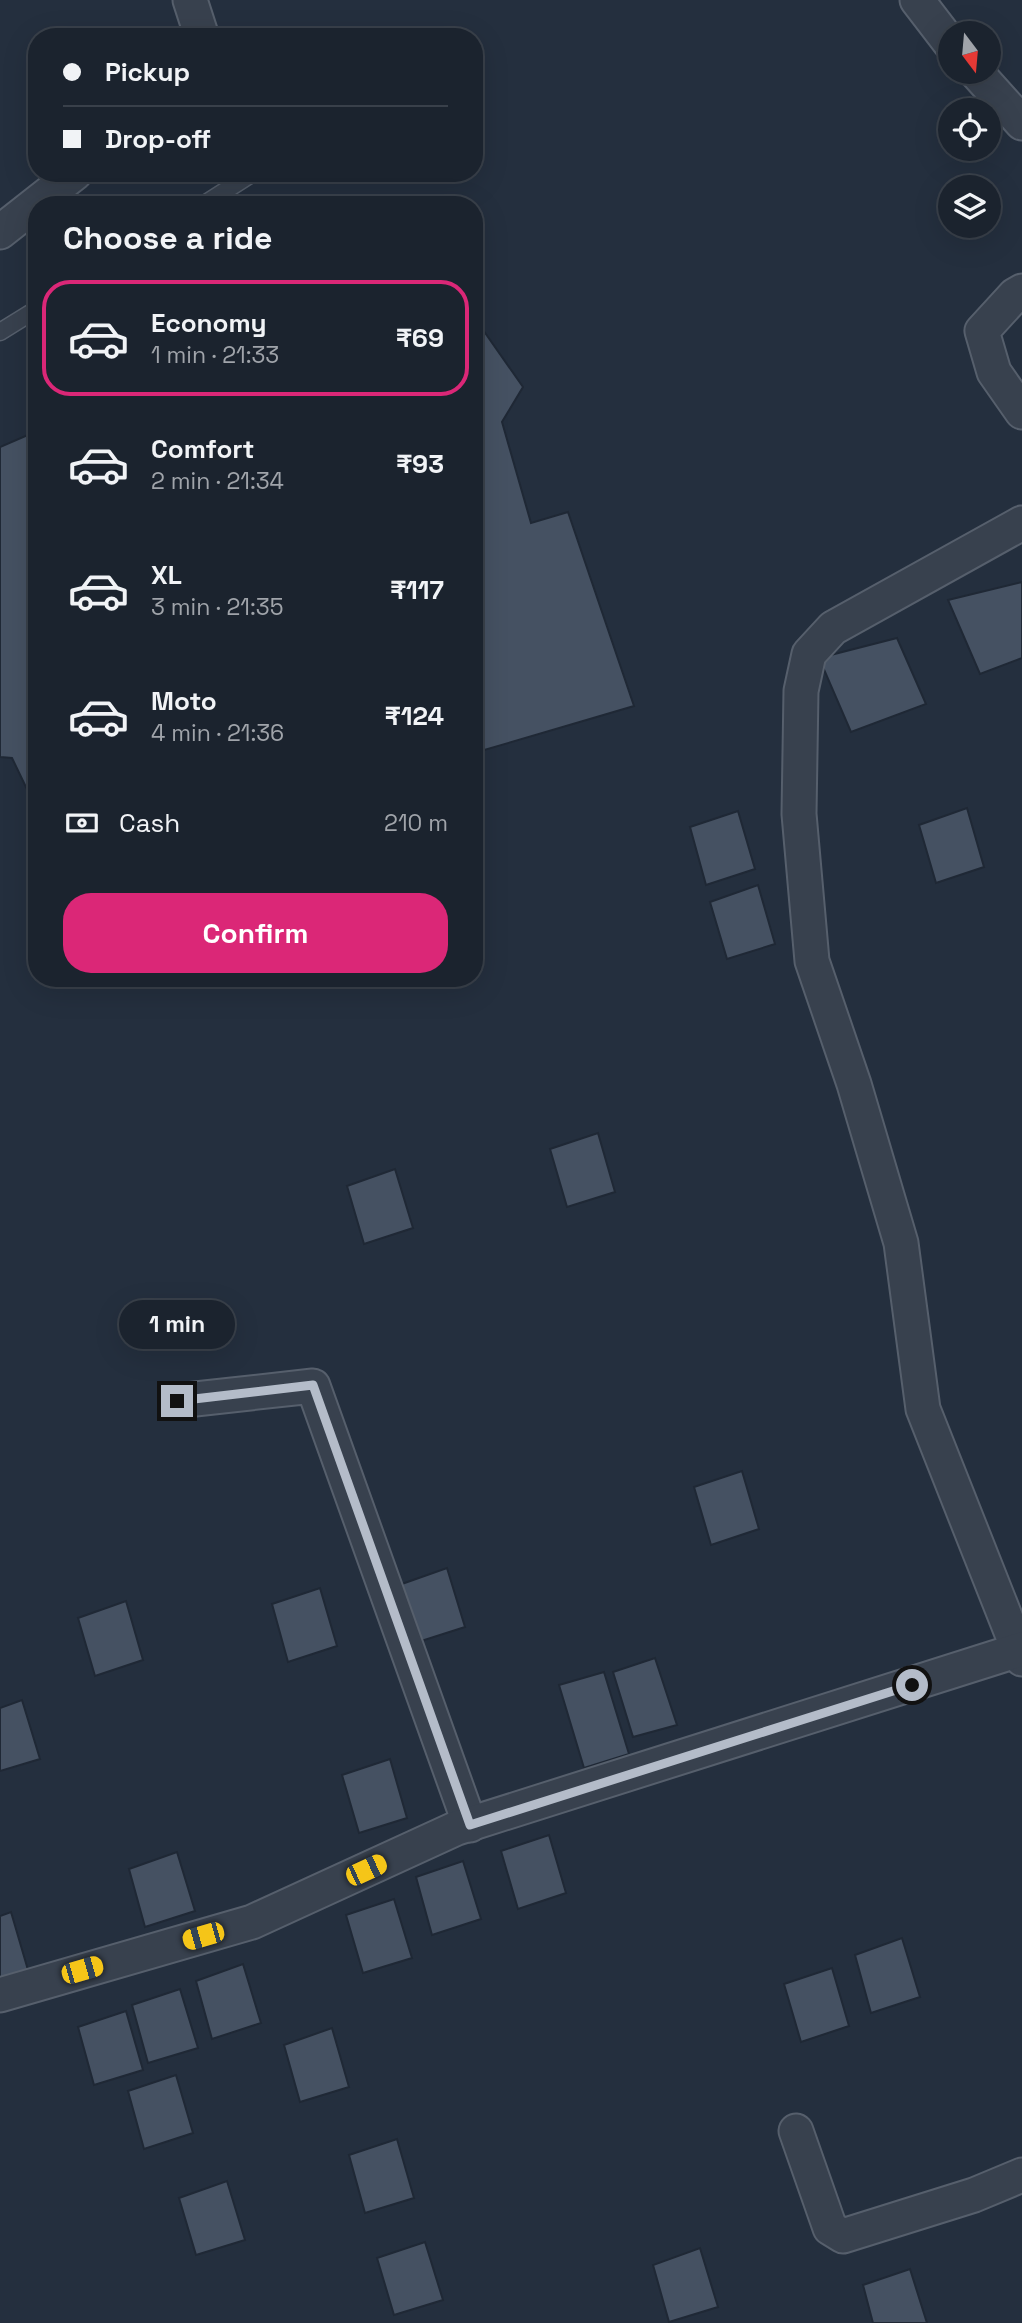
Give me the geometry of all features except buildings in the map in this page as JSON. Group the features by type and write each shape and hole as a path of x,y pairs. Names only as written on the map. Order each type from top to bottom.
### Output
{"street":[{"path":"190,0 199,28"},
{"path":"918,0 938,27"},
{"path":"987,84 1022,123"},
{"path":"46,196 64,182"},
{"path":"0,232 28,210"},
{"path":"1022,291 1015,295 982,331 994,372 1022,412"},
{"path":"0,1995 252,1922 457,1828 1021,1652 923,1409 901,1243 855,1084 812,961 799,814 801,691 809,654 833,628 1022,523"},
{"path":"177,1401 313,1385 470,1825"},
{"path":"796,2131 830,2228 843,2236 974,2195 1022,2175"}],"lane":[{"path":"217,196 239,182"},
{"path":"0,332 28,315"}],"route":[{"path":"177,1401 313,1385 470,1825 912,1685"}]}
